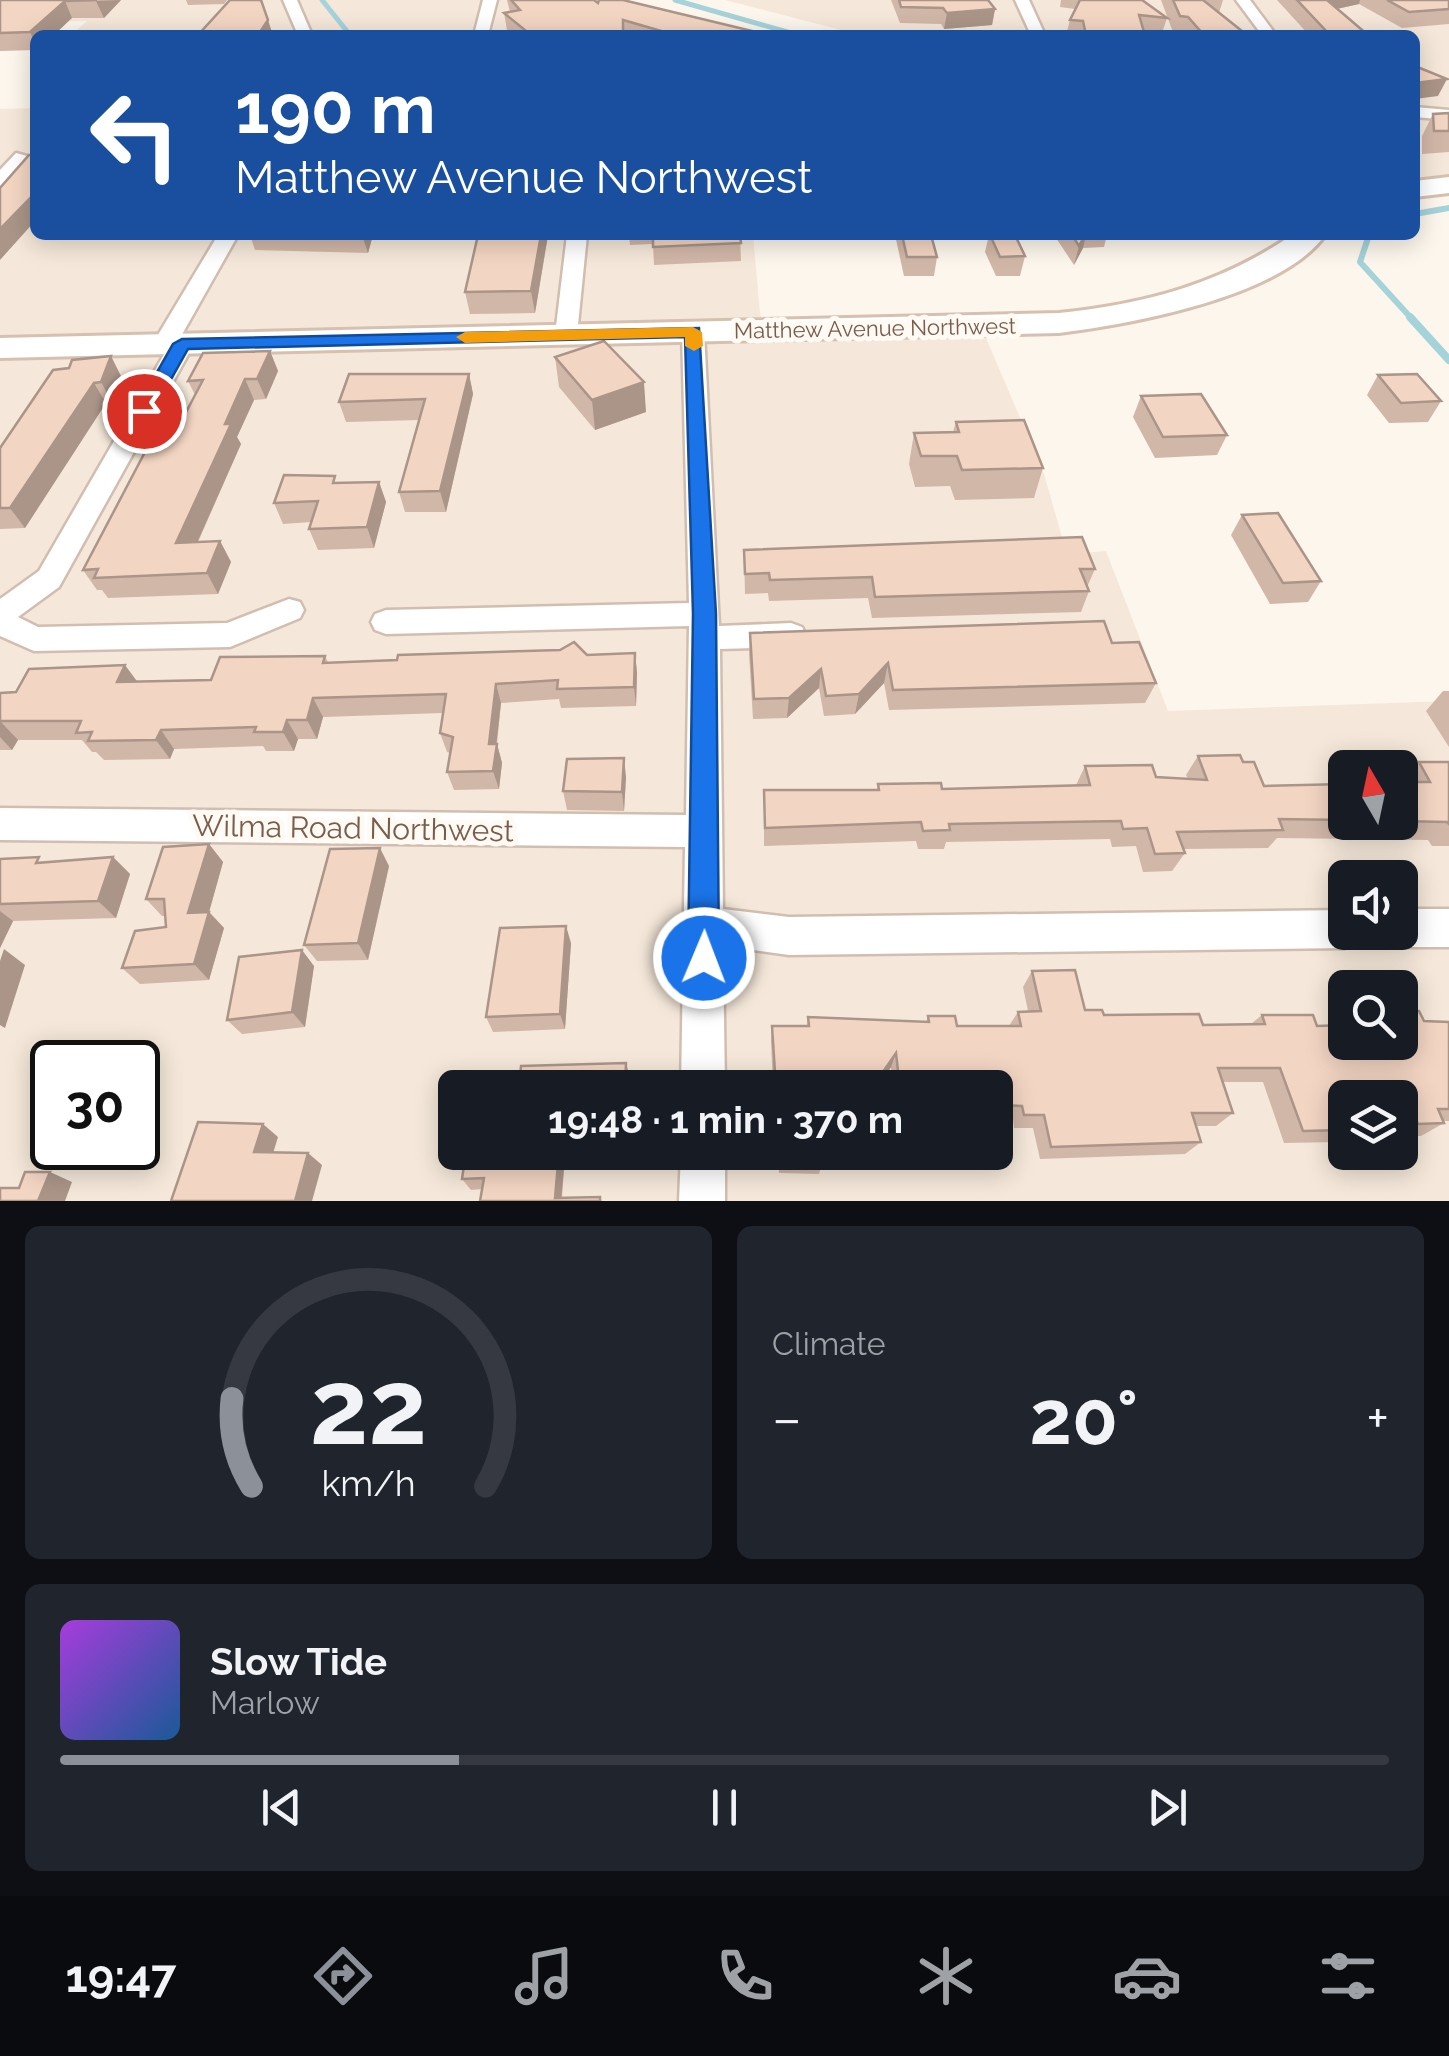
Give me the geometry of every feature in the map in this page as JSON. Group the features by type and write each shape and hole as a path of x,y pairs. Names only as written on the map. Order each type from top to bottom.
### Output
{"street":[{"path":"290,0 303,30"},
{"path":"482,30 490,0"},
{"path":"1022,0 1036,30"},
{"path":"1243,0 1266,30"},
{"path":"1420,112 1449,115"},
{"path":"0,181 22,158"},
{"path":"1420,189 1449,186"},
{"path":"225,240 49,578 0,618 34,639 230,635 289,610"},
{"path":"566,335 576,240"},
{"name":"Matthew Avenue Northwest","path":"0,348 1104,318 1149,311 1221,290 1268,266 1304,240"},
{"path":"693,332 704,626 703,1070"},
{"path":"386,622 704,626 823,634"},
{"name":"Wilma Road Northwest","path":"0,824 706,831"},
{"path":"704,926 789,936 1328,929"},
{"path":"1418,928 1449,928"},
{"path":"702,1170 702,1201"}],"shaded area":[{"path":"0,0 617,0 698,30 77,30 87,21 0,23"},
{"path":"725,0 1449,0 1449,175 1420,178 1420,30 841,30"},
{"path":"30,108 30,240 753,240 760,313 768,341 986,338 1044,474 1064,544 1070,554 1106,551 1168,711 1449,701 1449,1201 0,1201 0,109"}],"building":[{"path":"0,0 97,0 65,1 30,32 0,33"},
{"path":"230,0 261,0 268,20 261,30 203,30"},
{"path":"511,0 623,0 748,30 658,30 623,20 623,30 525,30 504,13 520,10"},
{"path":"899,0 988,0 995,9 947,13 943,8 901,7"},
{"path":"1080,0 1142,0 1167,18 1139,15 1143,30 1085,30 1083,21 1070,20"},
{"path":"1173,0 1203,0 1241,30 1200,30 1188,17 1180,16"},
{"path":"1297,0 1327,0 1362,30 1325,30"},
{"path":"1387,0 1449,0 1449,9 1409,12"},
{"path":"1420,68 1447,79 1420,82"},
{"path":"1449,113 1449,131 1434,131 1433,114"},
{"path":"30,155 30,198 0,229 0,188"},
{"path":"477,240 540,240 531,291 465,292"},
{"path":"653,240 741,243 653,247"},
{"path":"903,240 932,240 937,257 907,257"},
{"path":"992,240 1017,240 1025,256 1000,257"},
{"path":"604,341 644,382 592,400 555,357"},
{"path":"270,351 257,379 245,379 225,424 231,424 176,543 220,541 207,573 94,578 98,569 83,570 155,433 175,433 203,380 188,381 203,353"},
{"path":"111,356 101,382 94,383 10,508 0,508 0,448 53,370 69,368 72,360"},
{"path":"349,374 469,374 440,491 399,492 425,399 339,402"},
{"path":"1417,374 1441,401 1401,403 1378,375"},
{"path":"1201,394 1227,435 1163,437 1141,396"},
{"path":"1024,420 1043,468 962,470 957,456 921,456 914,433 959,432 956,422"},
{"path":"284,475 335,476 333,483 379,482 367,527 309,529 318,501 274,503"},
{"path":"1278,513 1321,581 1283,583 1242,515"},
{"path":"1082,537 1095,569 1080,569 1089,591 875,597 872,577 770,580 769,573 745,574 744,550"},
{"path":"1104,621 1112,643 1139,642 1156,683 893,690 888,663 859,694 826,696 821,669 789,698 754,699 750,633"},
{"path":"574,642 587,655 635,653 634,687 557,689 558,680 496,684 489,744 497,744 493,771 447,772 453,737 440,733 446,694 313,698 307,720 287,720 283,732 254,732 256,727 161,730 156,740 88,741 92,732 76,733 81,721 0,721 0,693 16,692 29,669 125,665 117,682 211,680 220,657 325,656 323,663 397,660 398,655 560,650"},
{"path":"1240,755 1243,762 1254,762 1264,786 1328,784 1328,820 1279,819 1283,830 1177,832 1185,853 1155,854 1147,828 1123,829 1121,821 949,824 950,830 923,831 921,822 765,828 764,790 879,790 878,784 941,783 942,789 1090,785 1085,766 1152,765 1156,777 1207,780 1198,756"},
{"path":"624,758 622,792 563,791 567,759"},
{"path":"1419,762 1449,762 1449,824 1418,821 1418,782 1430,782"},
{"path":"209,844 188,913 209,912 194,964 122,968 135,931 166,927 164,899 146,899 163,847"},
{"path":"380,848 358,943 304,945 330,849"},
{"path":"39,857 36,863 113,857 98,901 0,904 0,859"},
{"path":"566,926 560,1014 486,1017 500,928"},
{"path":"302,950 292,1012 227,1020 239,957"},
{"path":"1075,970 1085,1010 1102,1010 1104,1015 1199,1014 1203,1025 1265,1024 1262,1015 1313,1015 1317,1026 1328,1026 1328,1060 1418,1060 1419,1011 1424,1021 1449,1022 1449,1109 1438,1109 1444,1123 1418,1124 1418,1080 1328,1080 1328,1130 1303,1131 1280,1068 1218,1068 1233,1113 1192,1113 1201,1142 1051,1147 1044,1115 1024,1115 1022,1106 1013,1106 1013,1070 898,1070 896,1053 884,1070 775,1070 772,1026 809,1026 808,1017 929,1022 928,1016 955,1016 957,1026 1021,1026 1018,1012 1041,1011 1032,971"},
{"path":"626,1063 626,1070 521,1070 521,1066"},
{"path":"198,1122 263,1124 254,1152 308,1153 295,1201 171,1201"},
{"path":"463,1170 557,1170 555,1198 600,1197 600,1201 480,1201 484,1178 462,1179"},
{"path":"25,1172 50,1172 38,1201 0,1201 0,1188 19,1188"}],"waterway":[{"path":"322,0 346,30"},
{"path":"675,0 780,30"},
{"path":"1420,213 1449,208"},
{"path":"1367,240 1360,262 1412,319"},
{"path":"1410,317 1449,360"}],"slow traffic":[{"path":"465,337 693,332 694,346"}],"route":[{"path":"144,411 182,344 693,332 704,614 704,958"}]}
